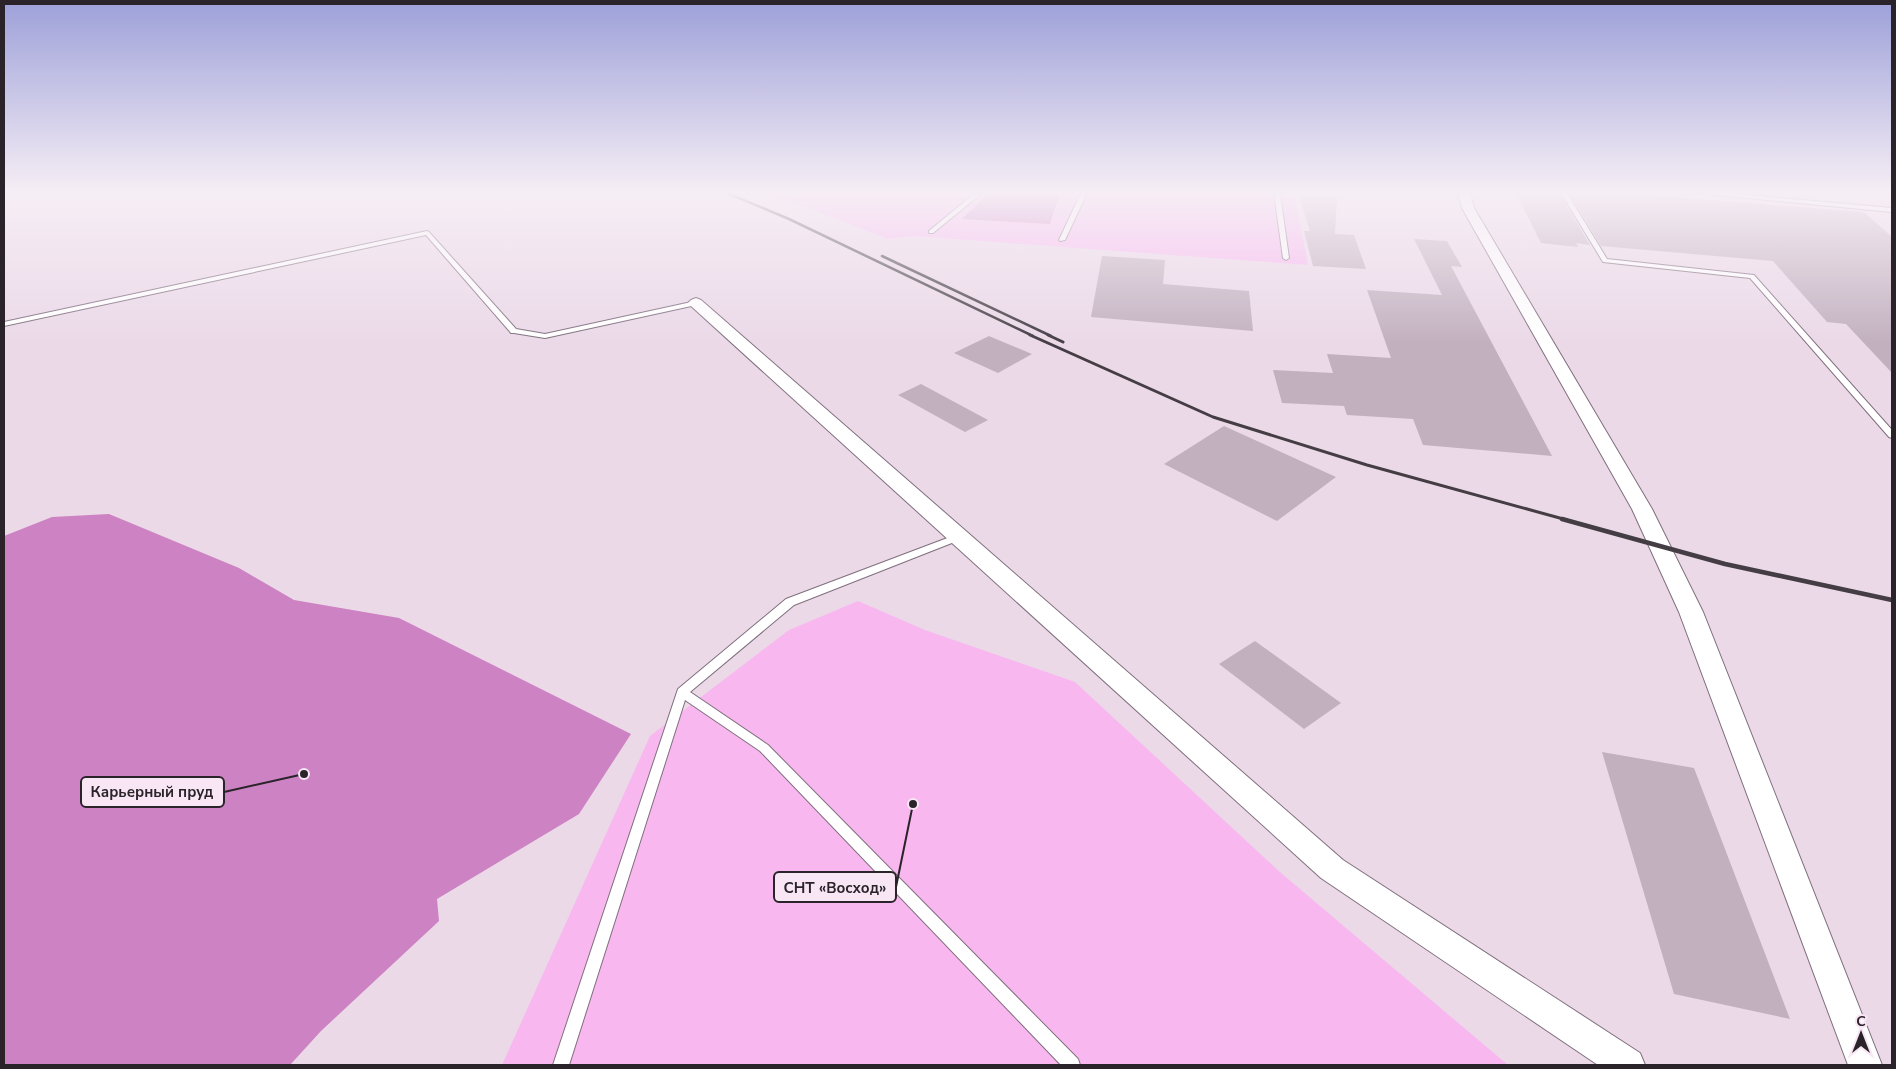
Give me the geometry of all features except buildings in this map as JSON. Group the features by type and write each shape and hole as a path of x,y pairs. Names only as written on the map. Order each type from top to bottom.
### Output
{"street":[{"path":"1488,243 1642,509 1691,612 1865,1065"},
{"path":"696,303 1332,869 1628,1065"}],"lane":[{"path":"4,324 385,243"},
{"path":"435,243 514,330 545,336 696,303"},
{"path":"1284,243 1286,258"},
{"path":"1593,243 1604,261 1752,276 1892,435"},
{"path":"561,1065 682,692 790,602 958,537"},
{"path":"682,692 764,748 1072,1065"}],"shaded area":[{"path":"1006,243 1304,243 1308,265"},
{"path":"109,514 239,568 294,600 399,618 631,734 579,814 437,899 439,921 321,1031 290,1065 4,1065 4,536 52,517"},
{"path":"858,601 925,630 1075,682 1281,873 1508,1065 502,1065 650,736 789,630"}],"railway":[{"path":"839,243 1033,336"},
{"path":"882,256 1051,336"},
{"path":"1030,335 1213,417 1367,465 1567,520"},
{"path":"1048,335 1063,342"},
{"path":"1562,519 1725,564 1892,600"}],"place":[{"name":"Карьерный пруд","path":"304,774"},
{"name":"СНТ «Восход»","path":"913,804"}]}
